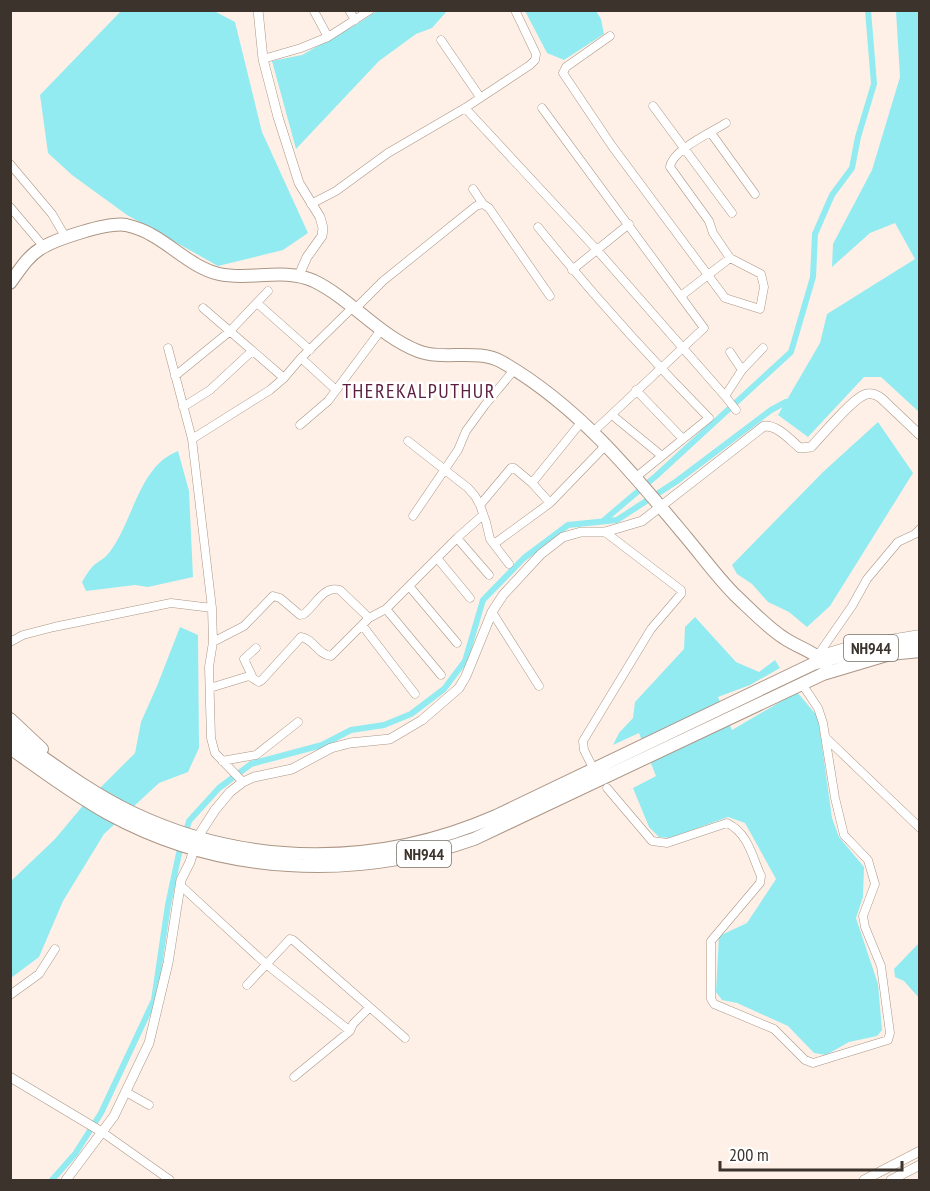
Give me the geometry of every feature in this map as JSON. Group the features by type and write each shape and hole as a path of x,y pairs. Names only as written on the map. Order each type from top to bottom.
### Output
{"main road":[{"path":"10,283 26,262 44,247 107,226 125,225 149,233 205,269 220,274 298,275 325,287 381,330 419,351 444,356 480,356 499,360 583,420 660,505 734,594 783,638 824,662"},
{"name":"NH944","path":"10,748 47,774 70,783 129,818 177,837 252,862 303,867 343,867 406,858 440,850 486,834 641,753 728,712 824,662 870,648 920,641"},
{"name":"NH944","path":"728,712 802,684 824,662 920,651"},
{"path":"10,719 61,770"},
{"name":"NH944","path":"10,734 61,770 70,783"},
{"name":"NH944","path":"193,842 300,855 346,855 390,849 457,833 594,770 641,753"},
{"path":"10,754 47,774"}],"street":[{"path":"258,10 263,59 278,117 299,183 320,217 322,236 298,275"},
{"path":"349,10 355,20"},
{"path":"263,59 328,38 370,10"},
{"path":"311,204 336,191 388,153 465,108 530,64 536,57 515,10"},
{"path":"314,11 328,38"},
{"path":"610,36 566,67 563,73 612,146 725,298 760,309 764,287 761,274 730,258 713,233 710,222 670,167 671,160 684,149 726,123"},
{"path":"441,40 480,97"},
{"path":"653,106 732,213"},
{"path":"465,108 597,250 736,410"},
{"path":"542,108 704,328 594,431"},
{"path":"711,133 755,194"},
{"path":"10,164 52,214 66,238"},
{"path":"473,189 483,204 489,208 550,296"},
{"path":"192,439 270,390 383,281 476,206 483,204"},
{"path":"10,207 44,247"},
{"path":"572,270 629,224"},
{"path":"538,227 572,270 660,368 709,418 662,456 638,480"},
{"path":"681,296 730,258"},
{"path":"175,376 229,332 268,291"},
{"path":"257,303 310,350"},
{"path":"203,308 284,378"},
{"path":"300,425 313,415 336,390 381,330"},
{"path":"168,348 192,439 212,608 213,642 208,667 211,738 214,753 240,780"},
{"path":"725,396 742,370 763,348"},
{"path":"183,407 210,390 252,351"},
{"path":"730,352 742,370"},
{"path":"301,358 336,390"},
{"path":"412,516 446,470 466,431 514,370"},
{"path":"636,390 683,439"},
{"path":"66,1180 99,1131 114,1116 149,1043 168,963 180,885 193,842 214,810 240,780 292,769 331,748 351,743 390,739 422,720 459,688 492,612 503,595 541,554 563,537 581,532 605,532 642,521 764,426 769,425 777,429 801,448 811,447 852,403 867,394 874,394 920,435"},
{"path":"612,415 662,456"},
{"path":"532,483 583,420"},
{"path":"408,441 468,488 480,505 490,539 509,564"},
{"path":"494,544 550,503 607,444"},
{"path":"480,505 511,468 532,483 550,503"},
{"path":"256,648 244,659 252,676 259,681 301,637 308,639 323,655 331,656 369,618 386,609 483,515"},
{"path":"824,662 867,579 898,542 920,529"},
{"path":"594,770 584,750 583,741 651,629 681,594 681,590 605,532"},
{"path":"457,538 489,575"},
{"path":"437,558 470,597"},
{"path":"409,586 457,643"},
{"path":"213,642 244,626 273,596 280,598 300,615 304,614 327,590 334,588 340,590 369,618"},
{"path":"10,642 23,635 54,627 171,603 212,608"},
{"path":"386,609 441,675"},
{"path":"492,612 539,686"},
{"path":"363,625 415,694"},
{"path":"824,662 848,646 920,634"},
{"path":"210,688 252,676"},
{"path":"607,788 652,841 667,843 727,823 737,827 743,834 761,876 760,883 711,941 711,999 714,1004 774,1029 805,1060 813,1064 888,1040 890,1033 880,966 864,927 863,915 875,884 868,860 844,835 835,798 824,723 818,708 802,684"},
{"path":"222,761 256,755 298,722"},
{"path":"826,738 919,826"},
{"path":"180,885 266,964 350,1031"},
{"path":"247,985 290,939 293,940 405,1038"},
{"path":"10,995 39,974 55,949"},
{"path":"294,1077 350,1031 353,1024 369,1008"},
{"path":"10,1077 99,1131 170,1180"},
{"path":"126,1092 149,1105"},
{"path":"864,1180 920,1151"},
{"path":"891,1180 920,1166"},
{"path":"152,1180 158,1172"}],"water":[{"path":"121,11 214,11 235,22 262,132 308,233 283,250 218,266 127,215 72,175 48,153 40,95"},
{"path":"377,11 447,11 432,28 416,34 379,61 296,149 272,61 302,55"},
{"path":"525,11 596,11 601,19 604,34 564,60 547,53"},
{"path":"896,11 919,11 919,412 881,377 864,377 808,437 778,415 820,343 827,314 915,259 895,223 870,233 832,267 833,244 872,170 900,77"},
{"path":"878,422 913,473 830,606 807,627 789,612 768,602 752,584 737,574 732,565 823,472"},
{"path":"178,451 189,491 193,577 148,587 135,585 86,591 82,582 117,542 145,482 154,469"},
{"path":"695,617 736,662 759,672 775,660 780,668 750,685 718,697 732,730 797,692 818,717 832,818 839,837 864,867 863,897 856,918 878,984 882,1030 877,1036 849,1042 826,1055 814,1053 788,1026 737,1003 722,1000 716,992 719,936 747,923 776,879 745,823 728,817 670,838 659,837 649,827 633,788 656,776 639,733 613,745 619,733 633,718 635,702 684,649 685,627"},
{"path":"180,627 198,635 199,748 188,772 159,783 104,834 63,901 39,957 11,978 11,881 55,839 86,802 135,753 141,722"},
{"path":"919,943 919,998 904,981 895,977 894,969"}],"waterway":[{"path":"603,521 656,476 791,352 813,277 815,234 832,195 852,168 858,137 874,84 868,10"},
{"path":"185,835 189,821 219,788 251,764 322,745 351,730 384,725 411,714 444,689 465,661 483,600 524,558 568,525 617,520 677,481 771,410 786,402"},
{"path":"52,1180 75,1154 101,1113 154,1000 168,905 181,844"}],"district":[{"name":"THEREKALPUTHUR","path":"419,391"}]}
